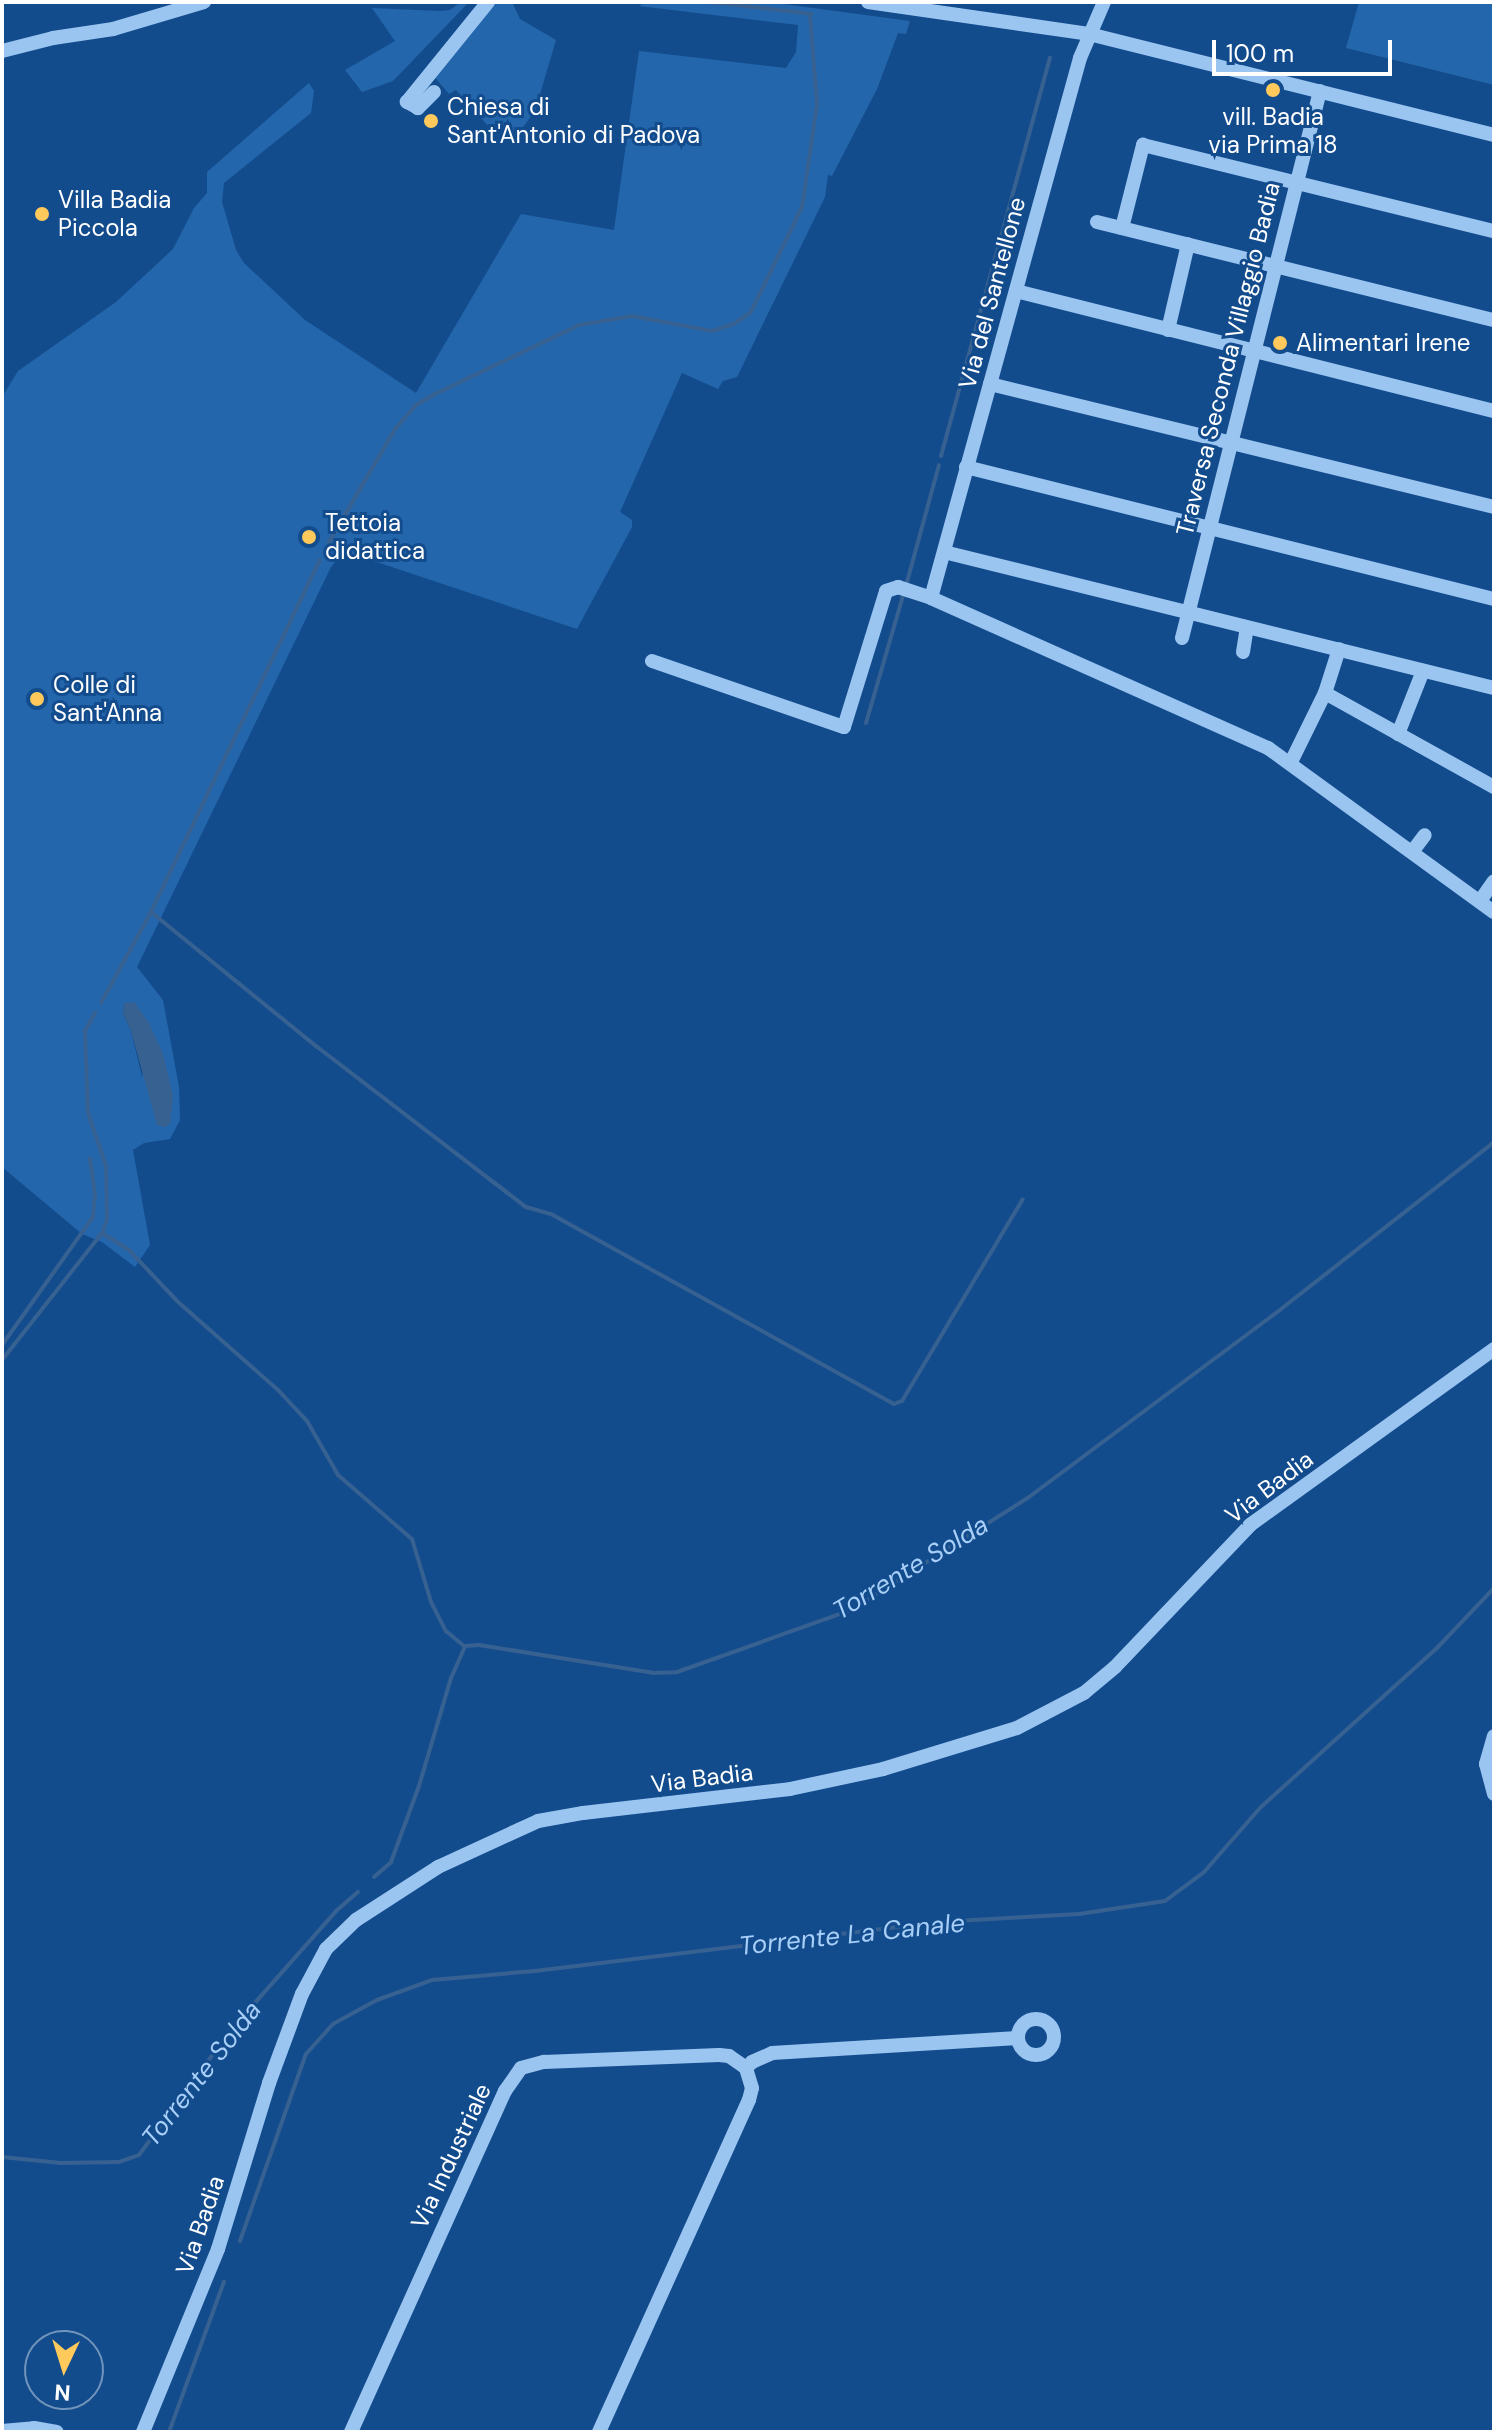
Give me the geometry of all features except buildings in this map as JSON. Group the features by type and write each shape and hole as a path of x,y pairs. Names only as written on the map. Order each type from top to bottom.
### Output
{"street":[{"path":"2,51 53,38 113,29 204,2"},
{"path":"434,92 418,108 407,102 488,2"},
{"path":"868,2 1089,34 1494,135"},
{"name":"Via del Santellone","path":"931,598 1089,34 1104,2"},
{"name":"Traversa Seconda Villaggio Badia","path":"1182,638 1295,180 1320,91"},
{"path":"1122,228 1143,145 1494,231"},
{"path":"1097,222 1494,320"},
{"path":"1168,330 1188,244"},
{"path":"1016,291 1494,411"},
{"path":"990,384 1494,507"},
{"path":"966,467 1494,599"},
{"path":"944,552 1494,688"},
{"path":"652,661 843,728 886,591 898,587 931,598 1268,748 1494,912"},
{"path":"1243,652 1247,628"},
{"path":"1291,762 1325,693 1339,649"},
{"path":"1398,734 1423,671"},
{"path":"1325,693 1494,787"},
{"path":"1412,852 1425,835"},
{"path":"1480,901 1494,881"},
{"name":"Via Badia","path":"143,2432 150,2425 218,2249 269,2083 302,1994 326,1949 356,1920 438,1867 538,1821 790,1789 883,1769 1017,1728 1084,1693 1115,1667 1250,1525 1494,1349"},
{"path":"1494,1736 1486,1764 1494,1794"},
{"path":"599,2432 749,2100 752,2088 746,2068 758,2057 772,2053 1018,2038"},
{"name":"Via Industriale","path":"351,2432 505,2091 521,2068 544,2062 719,2055 729,2056 746,2068"},
{"path":"2,2431 34,2428 57,2432"}],"shaded area":[{"path":"461,2 469,2 393,81 362,92 345,70 395,41 372,8 439,11 450,10"},
{"path":"491,2 512,2 520,19 556,40 535,111 523,127 509,132 491,129 456,90 449,94 432,74"},
{"path":"646,2 768,2 910,21 906,34 898,33 877,89 832,176 828,175 825,197 737,377 723,381 718,389 682,373 620,512 632,520 632,527 577,629 344,551 331,567 137,967 163,1000 179,1087 180,1120 170,1139 144,1143 133,1150 150,1245 135,1267 102,1242 82,1234 2,1167 2,397 18,371 116,302 173,249 194,208 207,193 207,172 309,83 314,91 311,113 224,183 222,202 236,250 244,263 305,320 416,393 521,214 614,230 639,51 786,68 796,52 798,25 639,6","holes":["124,1003 134,1003 149,1023 142,1077 131,1031 123,1013"]},
{"path":"1359,2 1494,2 1494,85 1346,48"},
{"path":"134,1002 149,1023 163,1054 169,1079 173,1096 170,1124 164,1127 157,1125 131,1031 123,1013 124,1003"}],"waterway":[{"path":"711,2 811,14"},
{"path":"329,542 395,429 416,405 433,395 579,325 632,316 712,331 734,324 751,312 802,207 817,104 810,16"},
{"path":"941,456 1050,58"},
{"path":"907,582 939,465"},
{"path":"101,1003 151,912 320,560"},
{"path":"866,723 903,596"},
{"path":"151,912 316,1046 526,1207 551,1214 894,1404 902,1401 1023,1199"},
{"path":"2,1360 102,1233 107,1219 106,1166 88,1113 85,1031 95,1013"},
{"name":"Torrente Solda","path":"374,1877 391,1862 419,1786 451,1678 465,1646 479,1645 653,1673 677,1672 851,1610 1029,1497 1276,1313 1494,1142"},
{"path":"2,1345 93,1217 95,1194 90,1158"},
{"path":"102,1233 129,1250 177,1301 278,1390 307,1421 338,1475 412,1539 431,1602 446,1631 464,1646"},
{"name":"Torrente La Canale","path":"240,2241 306,2054 333,2024 377,2000 432,1980 535,1971 937,1922 1079,1914 1165,1901 1204,1872 1261,1807 1436,1649 1494,1588"},
{"name":"Torrente Solda","path":"2,2157 61,2163 119,2162 139,2155 230,2031 336,1911 358,1892"},
{"name":"Torrente La Canale","path":"169,2432 224,2282"}],"place":[{"name":"vill. Badia via Prima 18","path":"1273,90"},
{"name":"Chiesa di Sant'Antonio di Padova","path":"431,121"},
{"name":"Villa Badia Piccola","path":"42,214"},
{"name":"Alimentari Irene","path":"1280,343"},
{"name":"Tettoia didattica","path":"309,537"},
{"name":"Colle di Sant'Anna","path":"37,699"}]}
